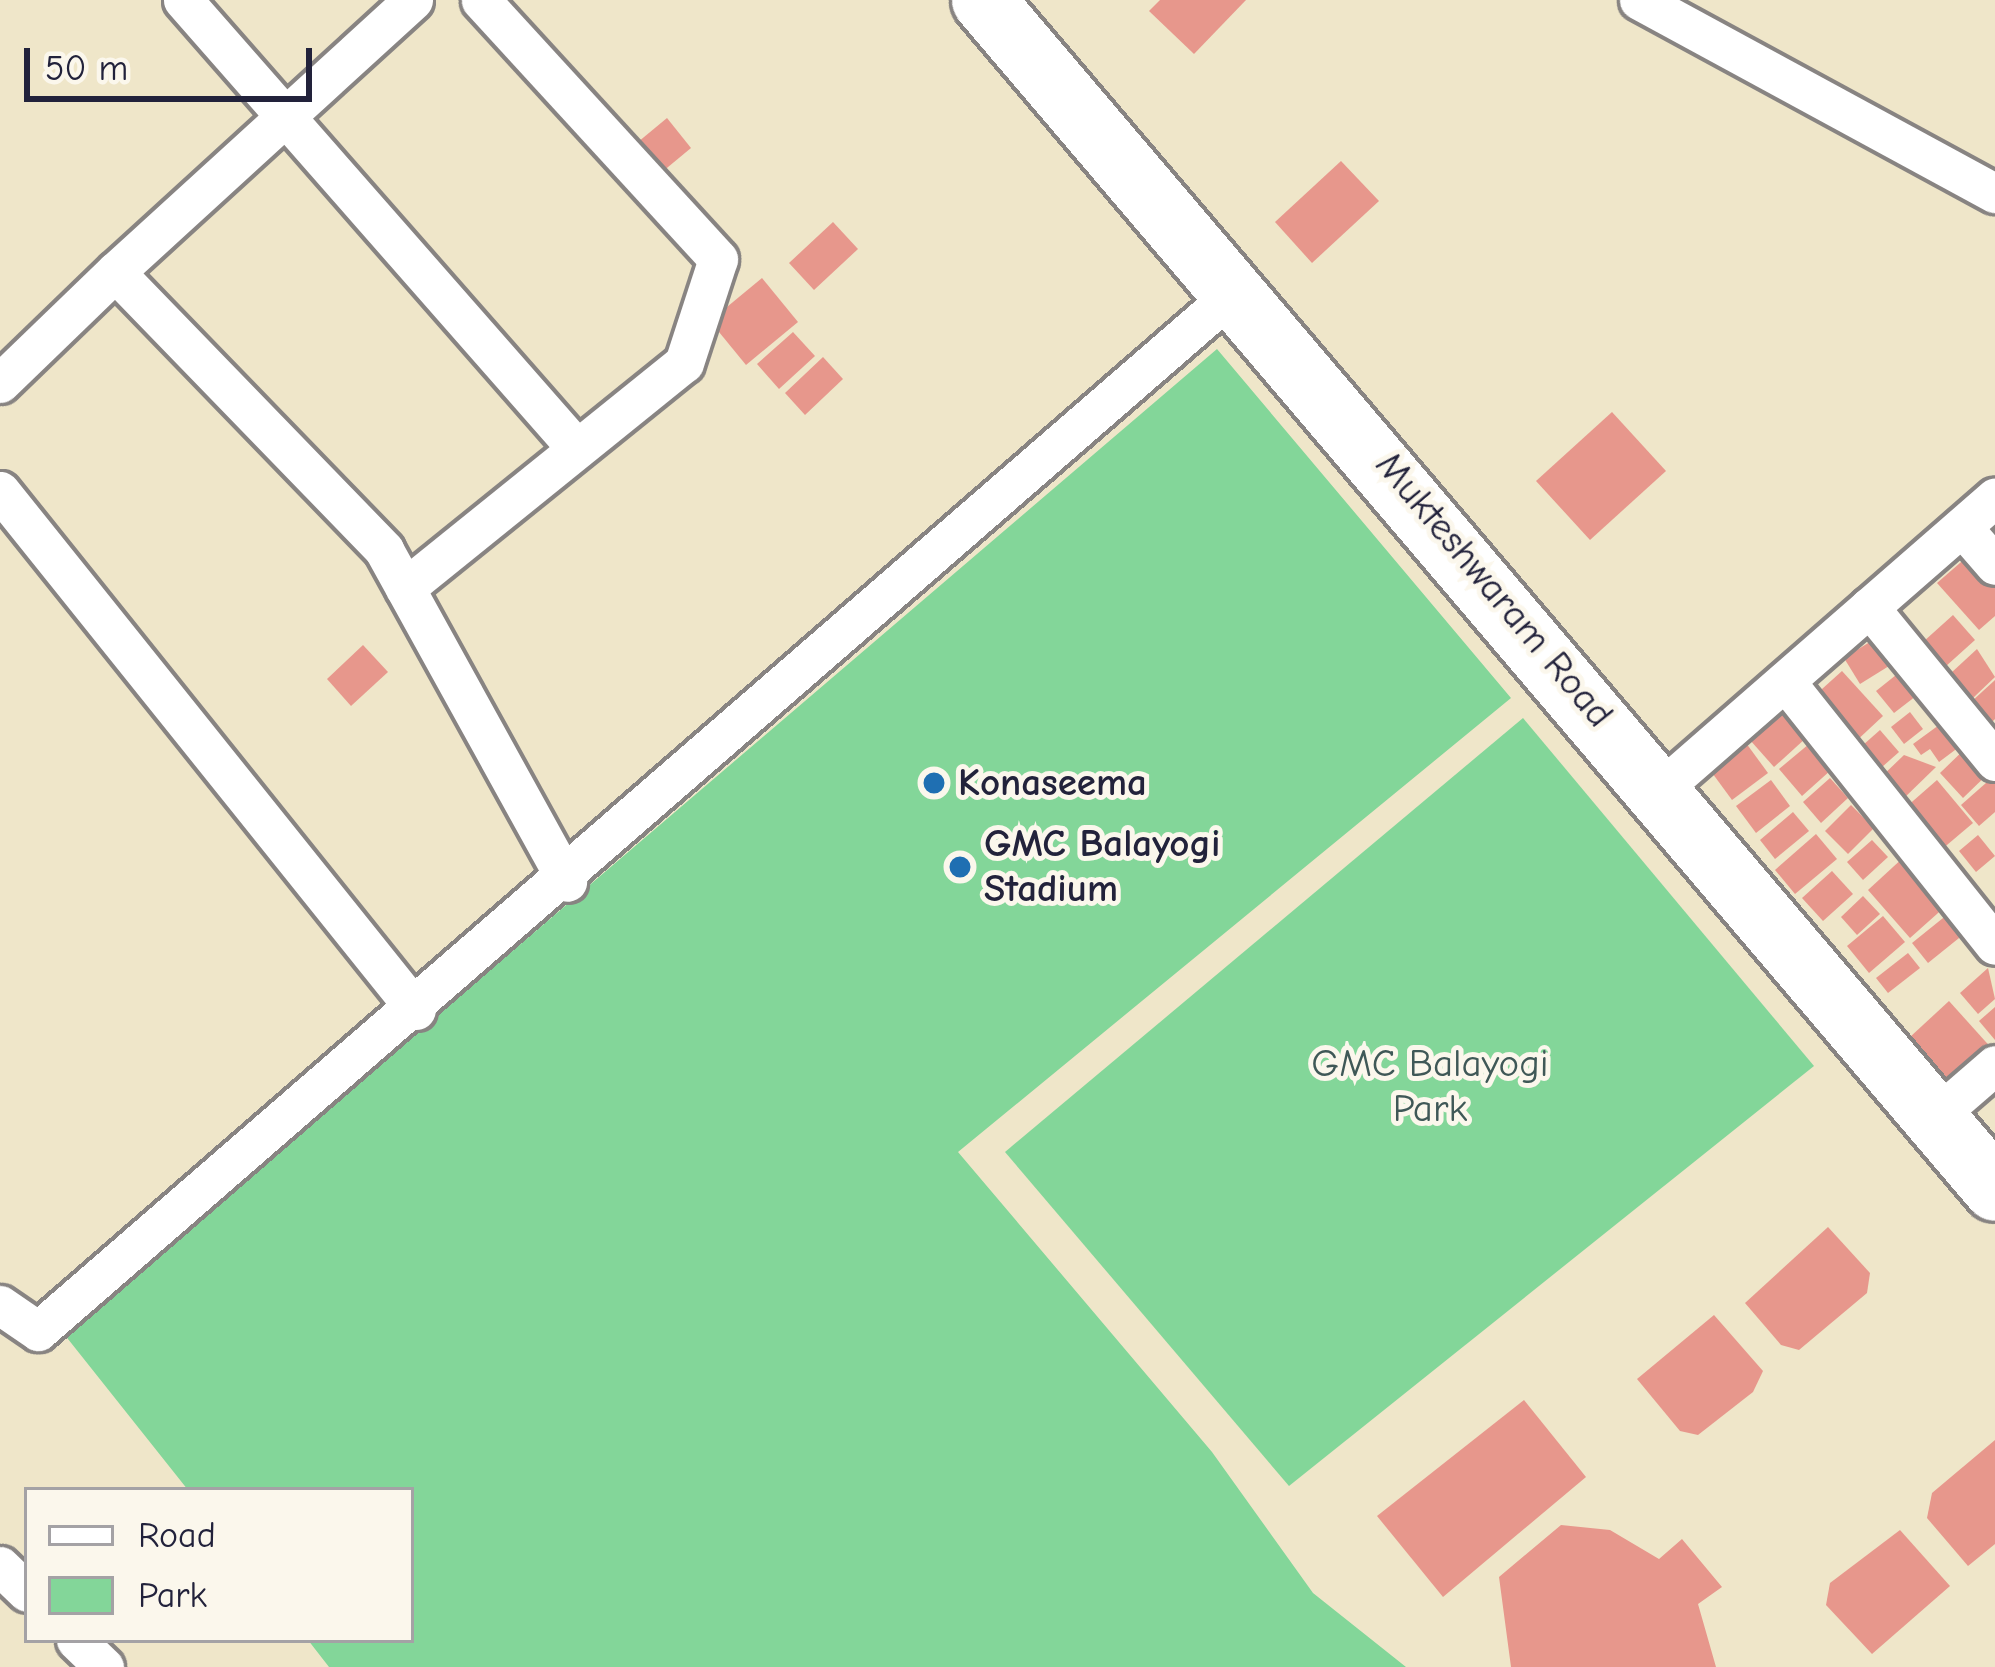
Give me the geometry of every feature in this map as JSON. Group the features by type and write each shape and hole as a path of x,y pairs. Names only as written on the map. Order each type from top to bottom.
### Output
{"main road":[{"name":"Mukteshwaram Road","path":"992,4 1663,788 1995,1190"}],"street":[{"path":"183,0 290,112 577,449"},
{"path":"0,382 412,0"},
{"path":"405,588 684,362 718,259 481,0"},
{"path":"1639,0 1995,193"},
{"path":"115,272 384,550 567,882"},
{"path":"0,1305 38,1331 567,882 1237,290"},
{"path":"0,491 416,1010"},
{"path":"1663,788 1995,498"},
{"path":"1962,526 1995,565"},
{"path":"1869,607 1995,760"},
{"path":"1785,681 1995,945"},
{"path":"1935,1117 1995,1065"},
{"path":"0,1566 24,1589"},
{"path":"79,1643 104,1667"}],"green space":[{"name":"GMC Balayogi Stadium","path":"1217,349 1511,698 958,1152 1212,1452 1313,1593 1406,1667 329,1667 310,1643 414,1643 414,1487 186,1487 64,1334"},
{"name":"GMC Balayogi Park","path":"1523,718 1814,1066 1289,1486 1005,1152"}],"building":[{"path":"1160,0 1246,0 1194,54 1149,11"},
{"path":"667,118 691,148 656,177 632,147"},
{"path":"1341,161 1379,201 1312,263 1275,222"},
{"path":"833,222 858,249 814,290 789,263"},
{"path":"762,278 798,322 746,365 710,321"},
{"path":"793,332 815,356 779,389 757,364"},
{"path":"823,357 843,379 805,415 785,393"},
{"path":"1612,412 1666,471 1590,540 1536,481"},
{"path":"1968,556 1995,586 1995,616 1979,630 1937,583"},
{"path":"1953,615 1975,640 1945,667 1923,642"},
{"path":"1873,640 1889,666 1860,684 1844,658"},
{"path":"363,645 388,672 351,706 327,679"},
{"path":"1977,649 1995,677 1973,698 1951,673"},
{"path":"1911,663 1929,686 1894,713 1876,691"},
{"path":"1842,671 1883,716 1853,744 1812,698"},
{"path":"1995,680 1995,719 1991,723 1971,702"},
{"path":"1783,711 1806,738 1774,767 1750,740"},
{"path":"1910,712 1923,729 1904,744 1891,727"},
{"path":"1950,717 1967,741 1939,762 1930,749 1921,755 1913,744"},
{"path":"1880,730 1899,752 1873,775 1854,753"},
{"path":"1746,743 1768,773 1732,800 1710,770"},
{"path":"1809,744 1831,770 1802,796 1779,769"},
{"path":"1970,744 1994,768 1963,798 1940,773"},
{"path":"1904,755 1936,767 1900,802 1878,780"},
{"path":"1995,775 1995,812 1979,826 1961,805"},
{"path":"1830,778 1848,798 1821,823 1803,802"},
{"path":"1771,780 1790,806 1756,833 1736,806"},
{"path":"1937,780 1973,823 1941,850 1905,808"},
{"path":"1851,805 1874,828 1848,854 1825,831"},
{"path":"1793,812 1809,831 1775,859 1760,840"},
{"path":"1816,834 1837,859 1795,894 1775,870"},
{"path":"1978,835 1995,856 1976,872 1959,851"},
{"path":"1872,840 1888,857 1863,880 1847,862"},
{"path":"1905,856 1947,905 1910,938 1868,890"},
{"path":"1832,871 1853,894 1823,921 1802,898"},
{"path":"1863,896 1880,914 1857,935 1841,917"},
{"path":"1948,914 1964,934 1928,963 1912,943"},
{"path":"1883,916 1905,942 1869,973 1847,946"},
{"path":"1908,953 1920,968 1888,993 1876,978"},
{"path":"1988,968 1995,999 1978,1014 1960,993"},
{"path":"1949,1001 1994,1051 1955,1087 1910,1037"},
{"path":"1995,1007 1995,1040 1979,1021"},
{"path":"1828,1227 1870,1273 1867,1293 1799,1350 1781,1345 1745,1303"},
{"path":"1714,1315 1763,1371 1753,1392 1698,1435 1680,1431 1637,1379"},
{"path":"1524,1400 1586,1477 1443,1597 1377,1516"},
{"path":"1995,1440 1995,1544 1968,1566 1927,1518 1932,1493"},
{"path":"1561,1525 1610,1530 1659,1559 1682,1539 1722,1587 1698,1604 1716,1667 1511,1667 1499,1577"},
{"path":"1900,1530 1950,1586 1872,1654 1826,1605 1830,1583"}],"place":[{"name":"Konaseema","path":"934,783"},
{"name":"GMC Balayogi Stadium","path":"960,867"}]}
